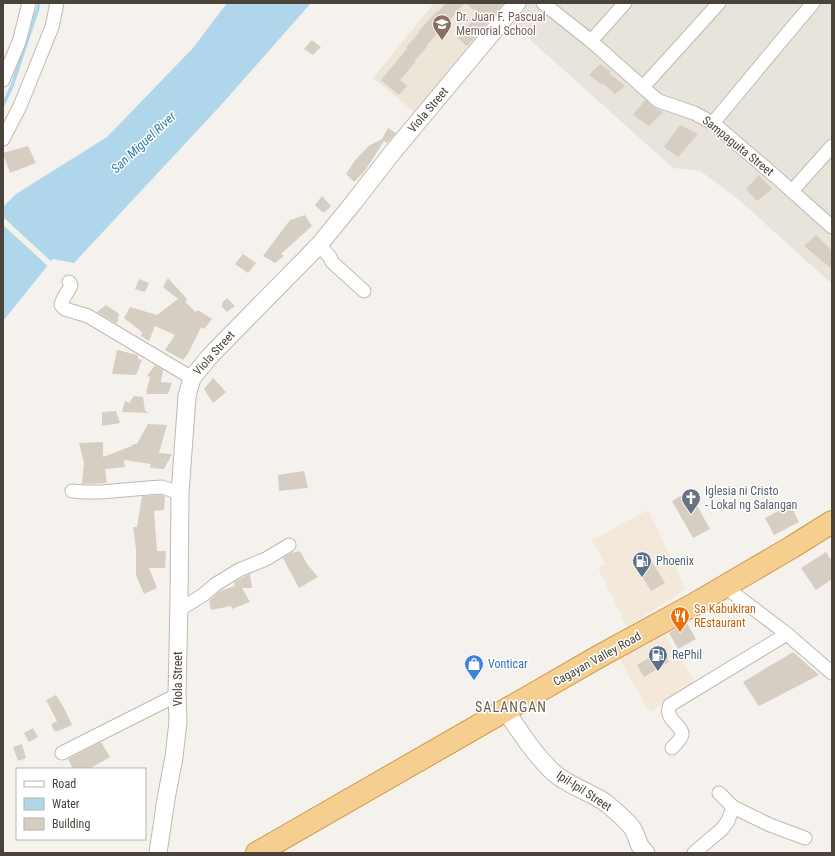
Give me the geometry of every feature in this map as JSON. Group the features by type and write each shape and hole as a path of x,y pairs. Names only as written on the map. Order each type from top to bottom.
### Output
{"highway":[{"name":"Cagayan Valley Road","path":"257,853 792,547 832,522"}],"street":[{"path":"3,80 19,42 29,3"},
{"path":"3,139 20,106 52,27 57,3"},
{"name":"Viola Street","path":"158,853 174,757 178,722 177,695 180,493 187,396 192,378 210,356 319,245 392,153 517,3"},
{"name":"Sampaguita Street","path":"543,3 591,41 655,98 694,113 713,123 792,190 832,227"},
{"path":"591,41 625,3"},
{"path":"643,87 719,3"},
{"path":"713,123 813,3"},
{"path":"792,190 832,146"},
{"path":"319,245 330,257 332,262 364,291"},
{"path":"69,282 71,285 62,300 61,305 65,308 88,316 192,378"},
{"path":"72,491 102,492 162,487 180,493"},
{"path":"179,610 239,570 266,559 289,545"},
{"path":"724,586 787,634 832,673"},
{"path":"672,748 682,736 682,732 669,715 668,709 670,706 787,634"},
{"path":"62,752 177,695"},
{"name":"Ipil-Ipil Street","path":"506,711 544,763 568,783 584,790 607,804 628,823 646,853"},
{"path":"719,793 733,807 770,825 805,838"},
{"path":"694,853 722,829 728,821 733,807"}],"shaded area":[{"name":"Dr. Juan F. Pascual Memorial School","path":"434,3 514,3 416,113 373,78"},
{"path":"522,3 832,3 832,284 738,199 700,171 673,168 507,19"},
{"name":"Phoenix","path":"648,510 686,589 627,627 598,568 605,564 592,540"},
{"name":"RePhil","path":"665,635 697,684 650,712 619,659"}],"water":[{"name":"San Miguel River","path":"227,3 311,3 222,104 74,263 53,259 3,321 3,207 16,194 107,137 193,48"}],"pier":[{"path":"3,217 53,263 49,267 3,225"}],"building":[{"path":"446,3 465,3 426,46 427,47 400,80 407,86 399,95 381,80 407,49 406,47 419,33 418,32"},
{"path":"465,3 504,3 467,46 457,38 479,14"},
{"path":"312,40 321,47 313,55 304,49"},
{"path":"600,64 611,72 609,73 625,86 615,94 603,83 602,85 589,75"},
{"path":"645,100 663,112 649,126 633,115"},
{"path":"680,125 698,134 678,157 664,147"},
{"path":"388,128 396,133 387,143 384,141 364,172 354,182 346,174 356,159 370,145 382,139"},
{"path":"28,146 36,163 10,173 3,153"},
{"path":"759,175 772,189 757,201 746,189"},
{"path":"322,196 331,206 325,212 322,212 315,205"},
{"path":"305,215 312,226 281,254 284,256 275,263 263,256 290,220"},
{"path":"816,235 832,251 832,269 804,246"},
{"path":"243,254 256,263 248,273 235,264"},
{"path":"168,278 187,299 185,302 196,312 198,310 212,319 204,329 201,327 189,352 183,360 165,350 175,335 155,326 149,341 141,336 142,332 124,318 130,307 157,315 178,299 163,287"},
{"path":"139,279 149,283 145,292 135,289"},
{"path":"227,298 235,306 227,312 222,307 222,303"},
{"path":"106,305 119,314 117,324 97,312"},
{"path":"117,350 138,355 138,359 142,360 136,375 112,374"},
{"path":"155,365 163,370 161,382 172,383 168,394 146,394 150,377 147,376"},
{"path":"213,378 226,392 213,403 204,389"},
{"path":"134,396 143,397 145,411 150,413 122,412 125,401 129,403"},
{"path":"116,411 120,423 102,426 102,412"},
{"path":"148,424 167,425 159,453 172,454 164,469 150,468 151,464 124,460 125,467 105,469 107,483 82,484 84,463 79,443 103,442 103,457 132,446 133,444 137,444"},
{"path":"304,471 308,488 279,491 278,475"},
{"name":"Iglesia ni Cristo - Lokal ng Salangan","path":"689,491 710,529 693,538 672,501"},
{"path":"142,496 165,496 164,510 154,511 157,551 166,551 165,568 149,568 157,588 144,594 136,575 136,549 133,527 137,527"},
{"path":"790,505 799,522 774,535 765,518"},
{"path":"300,551 307,564 318,577 299,588 283,558 291,553"},
{"path":"826,552 832,561 832,579 816,590 801,568"},
{"path":"649,557 665,583 651,591 635,565"},
{"path":"250,574 252,588 242,588 250,602 232,609 231,606 211,610 209,601 220,591 235,586 234,582"},
{"path":"687,623 696,639 678,649 669,633"},
{"path":"662,650 669,662 644,677 637,665"},
{"path":"793,652 819,675 759,706 743,682"},
{"path":"56,695 72,725 58,731 54,731 52,724 57,721 46,700"},
{"path":"33,728 38,737 29,742 24,733"},
{"path":"101,742 110,757 91,768 72,768 68,759"},
{"path":"22,744 26,758 18,761 13,747"}],"waterway":[{"path":"3,105 12,86 39,3"}],"place":[{"name":"Dr. Juan F. Pascual Memorial School","path":"442,41"},
{"name":"Iglesia ni Cristo - Lokal ng Salangan","path":"691,515"},
{"name":"Phoenix","path":"642,578"},
{"name":"Sa Kabukiran REstaurant","path":"680,633"},
{"name":"RePhil","path":"658,672"},
{"name":"Vonticar","path":"474,681"}],"district":[{"name":"SALANGAN","path":"511,707"}]}
